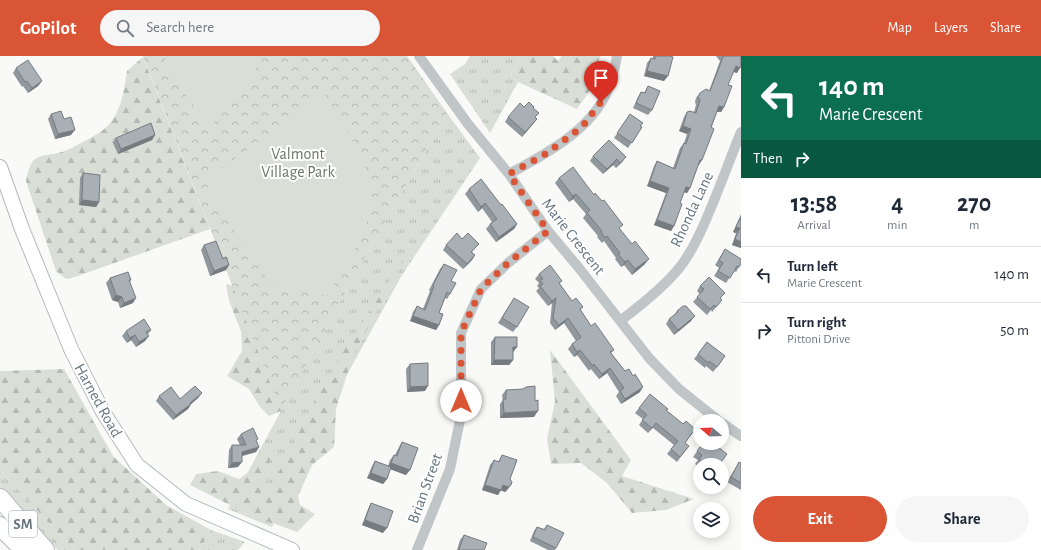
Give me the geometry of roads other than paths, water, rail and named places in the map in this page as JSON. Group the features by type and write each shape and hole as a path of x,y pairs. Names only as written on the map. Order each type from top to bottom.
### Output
{"highway":[{"name":"SM","path":"0,498 45,550"},
{"name":"SM","path":"0,526 24,550"}],"main road":[{"name":"Harned Road","path":"0,167 22,229 71,349 103,412 137,465 186,504 292,550"}],"street":[{"name":"Marie Crescent","path":"419,56 468,124 509,174 548,231 579,268 649,358 679,389 710,414"},
{"path":"509,174 544,155 582,127 606,93 617,56"},
{"name":"Rhonda Lane","path":"620,321 658,290 682,264 695,243 705,222 741,132"},
{"name":"Brian Street","path":"417,550 450,469 462,415 461,333 481,289 508,263 548,231"},
{"path":"729,428 741,436"}],"park label":[{"name":"Valmont Village Park","path":"298,162"}]}
